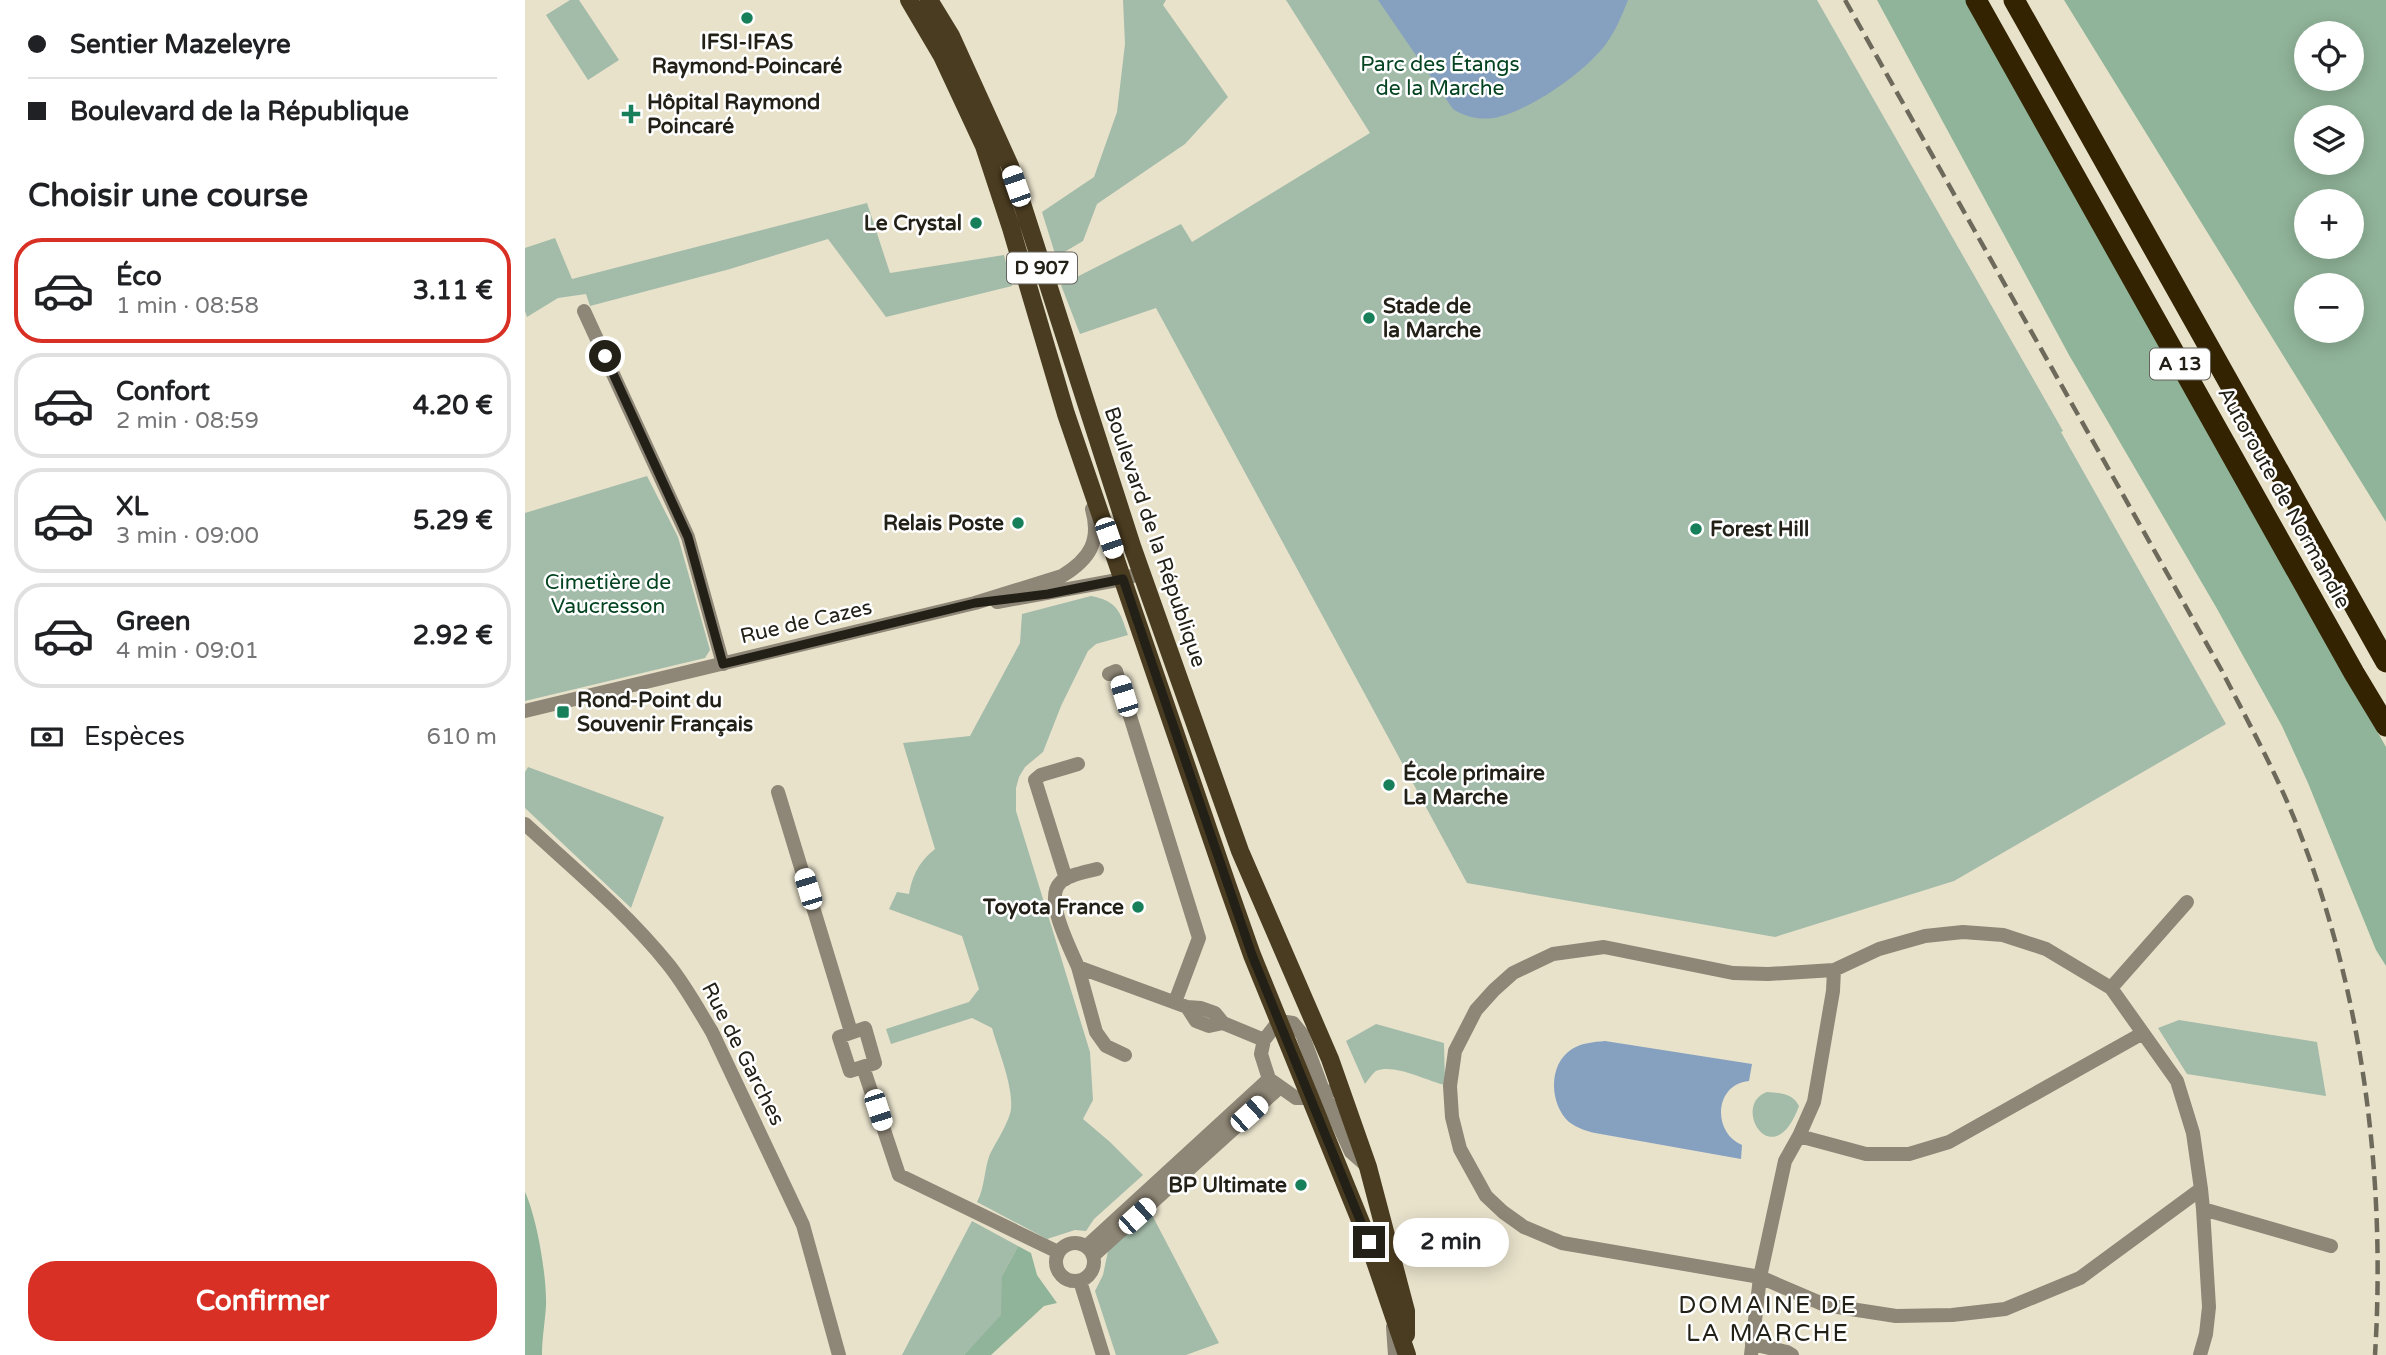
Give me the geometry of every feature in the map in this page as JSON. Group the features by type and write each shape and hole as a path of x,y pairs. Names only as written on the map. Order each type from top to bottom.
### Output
{"highway":[{"name":"Autoroute de Normandie","path":"1976,0 2340,649 2386,726"},
{"name":"Autoroute de Normandie","path":"2014,0 2386,662"}],"main road":[{"name":"Boulevard de la République","path":"909,0 958,87 984,146 1085,470 1252,955 1279,1021 1325,1093 1367,1167 1406,1311 1403,1353"},
{"name":"Boulevard de la République","path":"929,0 951,36 1010,166 1132,545 1325,1093 1403,1353"}],"street":[{"path":"584,311 688,537 723,664"},
{"path":"1085,470 1096,532 1087,557"},
{"path":"1109,538 1132,545"},
{"name":"Rue de Cazes","path":"525,711 975,603 1062,576 1074,569 1109,538"},
{"name":"Rue de Cazes","path":"975,603 1048,594 1142,573"},
{"path":"1109,674 1116,671 1199,938 1181,1004"},
{"path":"1066,879 1035,780 1041,775 1077,764"},
{"path":"778,792 851,1032 839,1037 850,1071 863,1067 899,1175 1058,1252"},
{"name":"Rue de Garches","path":"525,824 642,935 668,963 697,1006 712,1032 803,1225 839,1355"},
{"path":"1097,869 1061,881 1054,892 1053,903 1078,967 1096,1032 1106,1046 1125,1055"},
{"path":"2111,988 2187,902"},
{"path":"2200,1355 2209,1307 2203,1209 2201,1189 2193,1133 2178,1081 2111,988 2046,949 2003,935 1963,932 1925,936 1879,949 1834,970 1768,974 1733,973 1604,947 1553,954 1513,973 1494,990 1476,1010 1455,1051 1450,1086 1452,1117 1460,1149 1486,1196 1524,1227 1562,1243 1760,1277 1825,1306 1896,1316 1952,1315 2005,1309 2080,1278 2201,1189"},
{"path":"1078,967 1181,1004 1215,1013 1223,1024 1263,1040"},
{"path":"1792,1355 1763,1345 1751,1350 1760,1277 1785,1161 1814,1102 1833,991 1834,970"},
{"path":"1279,1021 1263,1040 1261,1054 1275,1083 1296,1098 1325,1093"},
{"path":"1799,1136 1866,1154 1909,1154 1949,1142 2143,1033"},
{"path":"1090,1251 1275,1083"},
{"path":"2203,1209 2331,1247"},
{"path":"1075,1242 1090,1251 1093,1271 1080,1281 1067,1280 1058,1271 1056,1258 1062,1247 1075,1242"},
{"path":"1080,1281 1103,1355"}],"green space":[{"path":"570,0 579,0 619,60 588,80 546,15"},
{"path":"1123,0 1166,0 1163,5 1228,97 1185,144 1097,204 1083,241 1056,257 1042,212 1094,177 1117,112 1125,44"},
{"name":"Forest Hill","path":"1286,0 1817,0 2063,431 2061,432 2226,724 1954,881 1775,937 1467,883 1156,308 1080,334 1061,285 1181,224 1192,242 1370,133"},
{"path":"1877,0 1966,0 2386,747 2386,966 2376,950 2282,726 2069,355"},
{"path":"2064,0 2386,0 2386,522"},
{"path":"867,203 890,273 1004,255 1012,286 886,317 828,239 730,269 590,306 586,294 558,298 527,317 525,311 525,248 555,238 572,279"},
{"name":"Cimetière de Vaucresson","path":"647,476 678,537 710,650 705,658 525,701 525,513"},
{"path":"1091,596 1107,601 1117,609 1128,635 1096,644 1088,651 1061,706 1043,752 1025,767 1019,777 1016,811 1090,1052 1093,1100 1083,1119 1143,1175 1094,1219 1086,1231 1075,1230 1047,1239 977,1202 990,1154 1008,1119 1011,1105 1009,1083 992,1028 972,1018 891,1044 886,1029 969,1002 979,989 962,936 889,909 897,892 909,894 917,869 935,849 903,743 970,736 1020,643 1022,614"},
{"path":"528,767 664,817 631,908 525,808 525,772"},
{"path":"2179,1020 2317,1042 2326,1096 2187,1074 2158,1028"},
{"path":"1376,1024 1444,1043 1445,1085 1392,1069 1376,1071 1365,1084 1346,1041"},
{"path":"1767,1092 1790,1096 1799,1106 1789,1126 1778,1136 1768,1136 1759,1130 1754,1121 1753,1110 1757,1099"},
{"path":"525,1192 537,1232 545,1280 542,1355 525,1355"},
{"path":"1145,1213 1151,1213 1219,1343 1186,1355 1116,1355 1095,1291 1103,1275 1108,1251"},
{"path":"972,1221 1018,1246 1002,1276 1002,1315 964,1355 902,1355"},
{"path":"1018,1246 1031,1253 1037,1275 1057,1303 1044,1306 991,1355 964,1355 1001,1315 1002,1276"}],"water":[{"path":"1378,0 1628,0 1606,44 1571,78 1524,107 1508,114 1483,119 1467,116 1453,109"},
{"path":"1605,1041 1752,1064 1749,1081 1737,1084 1729,1091 1723,1099 1721,1110 1726,1130 1732,1139 1742,1145 1741,1159 1595,1133 1569,1122 1562,1114 1555,1095 1555,1074 1559,1064 1564,1056 1576,1047"}],"railway":[{"path":"1845,0 2222,671 2272,768 2298,828 2339,955 2365,1087 2377,1221 2375,1355"}],"place":[{"name":"IFSI-IFAS Raymond-Poincaré","path":"747,18"},
{"name":"Hôpital Raymond Poincaré","path":"631,114"},
{"name":"Le Crystal","path":"976,223"},
{"name":"Stade de la Marche","path":"1369,318"},
{"name":"Relais Poste","path":"1018,523"},
{"name":"Forest Hill","path":"1696,529"},
{"name":"Rond-Point du Souvenir Français","path":"563,712"},
{"name":"École primaire La Marche","path":"1389,785"},
{"name":"Toyota France","path":"1138,907"},
{"name":"BP Ultimate","path":"1301,1185"}],"district":[{"name":"DOMAINE DE LA MARCHE","path":"1768,1319"}],"route":[{"path":"605,356 688,537 723,664 975,603 1048,594 1123,579 1252,955 1369,1242"}],"park label":[{"name":"Parc des Étangs de la Marche","path":"1440,76"}]}
